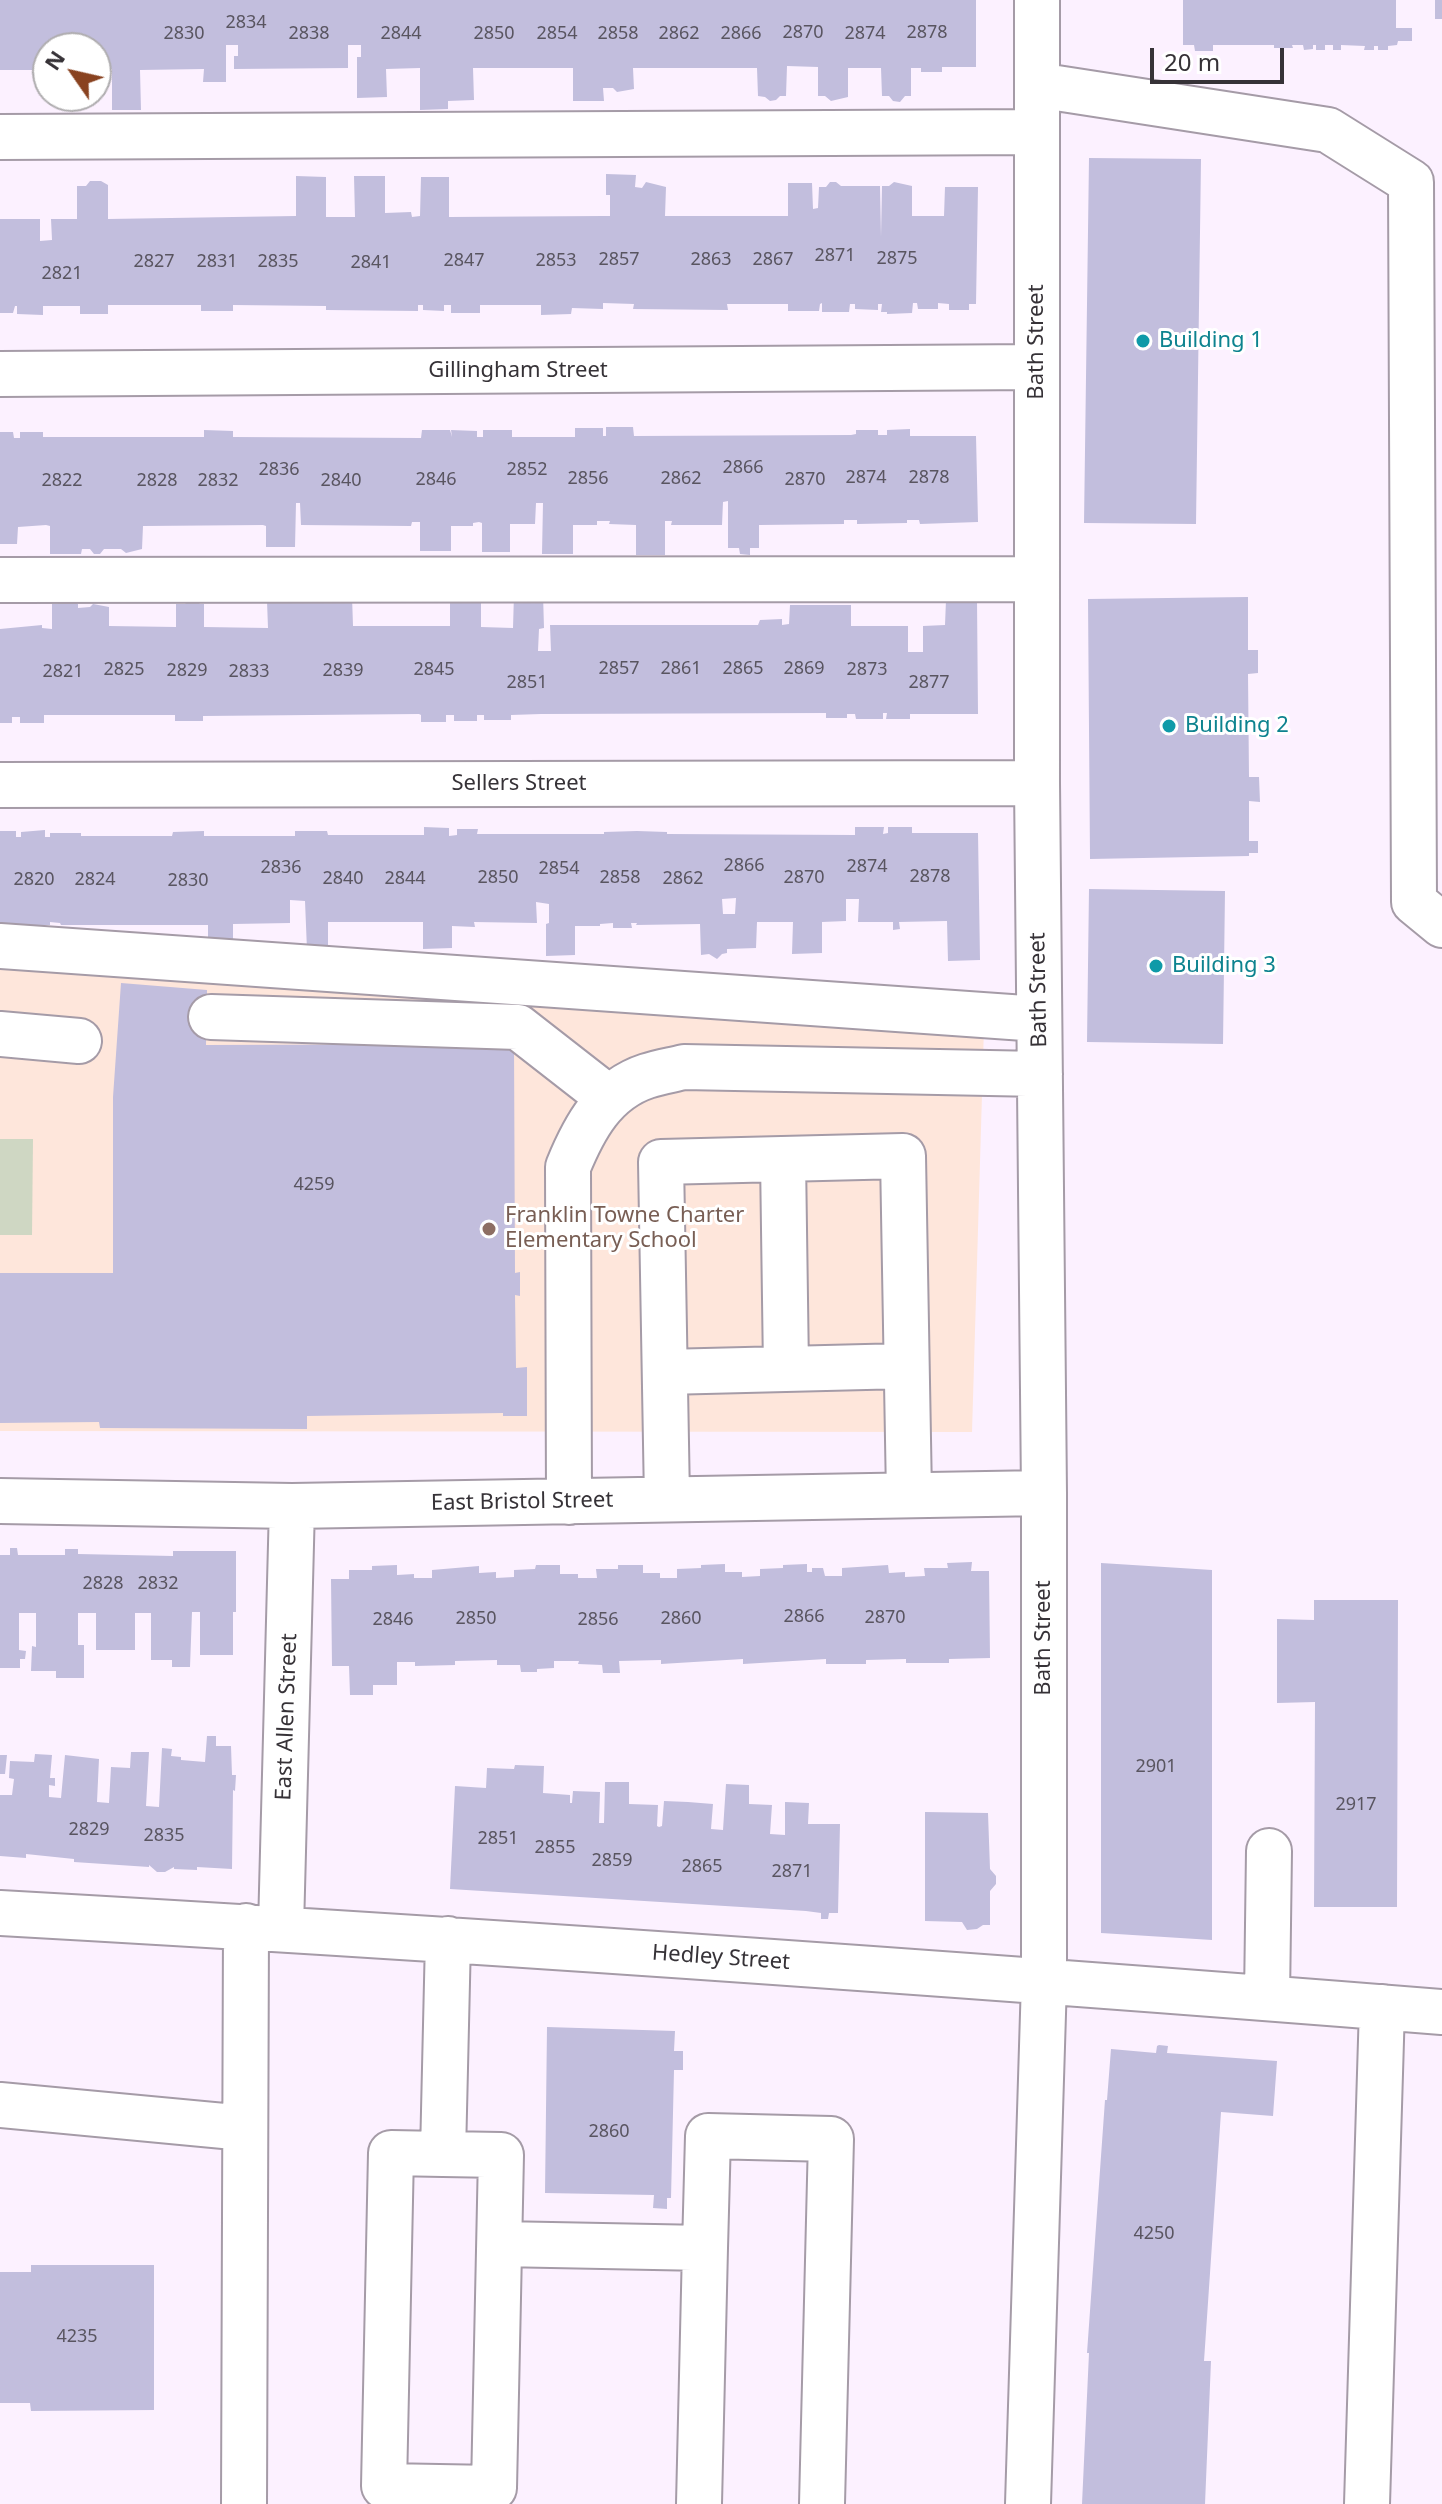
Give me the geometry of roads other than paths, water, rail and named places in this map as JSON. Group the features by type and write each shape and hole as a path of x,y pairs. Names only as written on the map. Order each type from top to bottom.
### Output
{"street":[{"name":"Bath Street","path":"1028,2504 1044,1981 1044,1493 1037,783 1037,0"},
{"path":"1037,85 1328,130 1411,182 1426,223 1414,902 1442,925"},
{"path":"0,137 1037,132"},
{"name":"Gillingham Street","path":"0,374 1036,367"},
{"path":"0,580 1037,579"},
{"name":"Sellers Street","path":"0,785 1037,783"},
{"path":"0,946 1039,1019"},
{"path":"211,1017 518,1027 609,1098"},
{"path":"0,1034 79,1041"},
{"path":"569,1502 568,1167 583,1129 609,1098 644,1076 684,1067 1040,1074"},
{"path":"667,1499 661,1162 903,1156 909,1495"},
{"path":"783,1159 786,1369"},
{"path":"665,1372 906,1366"},
{"name":"East Bristol Street","path":"0,1501 292,1506 1044,1493"},
{"name":"East Allen Street","path":"244,2504 245,2128 264,1927 292,1506"},
{"path":"1267,1998 1269,1851"},
{"name":"Hedley Street","path":"0,1913 448,1939 1442,2012"},
{"path":"443,2154 448,1939"},
{"path":"1367,2504 1382,2007"},
{"path":"0,2105 245,2128"},
{"path":"699,2504 708,2136 831,2139 822,2504"},
{"path":"391,2153 501,2155 500,2244 494,2496 384,2486 391,2153"},
{"path":"500,2244 705,2248"}],"place":[{"name":"Building 1","path":"1143,341"},
{"name":"Building 2","path":"1169,726"},
{"name":"Building 3","path":"1156,966"},
{"name":"Franklin Towne Charter Elementary School","path":"489,1229"}]}
